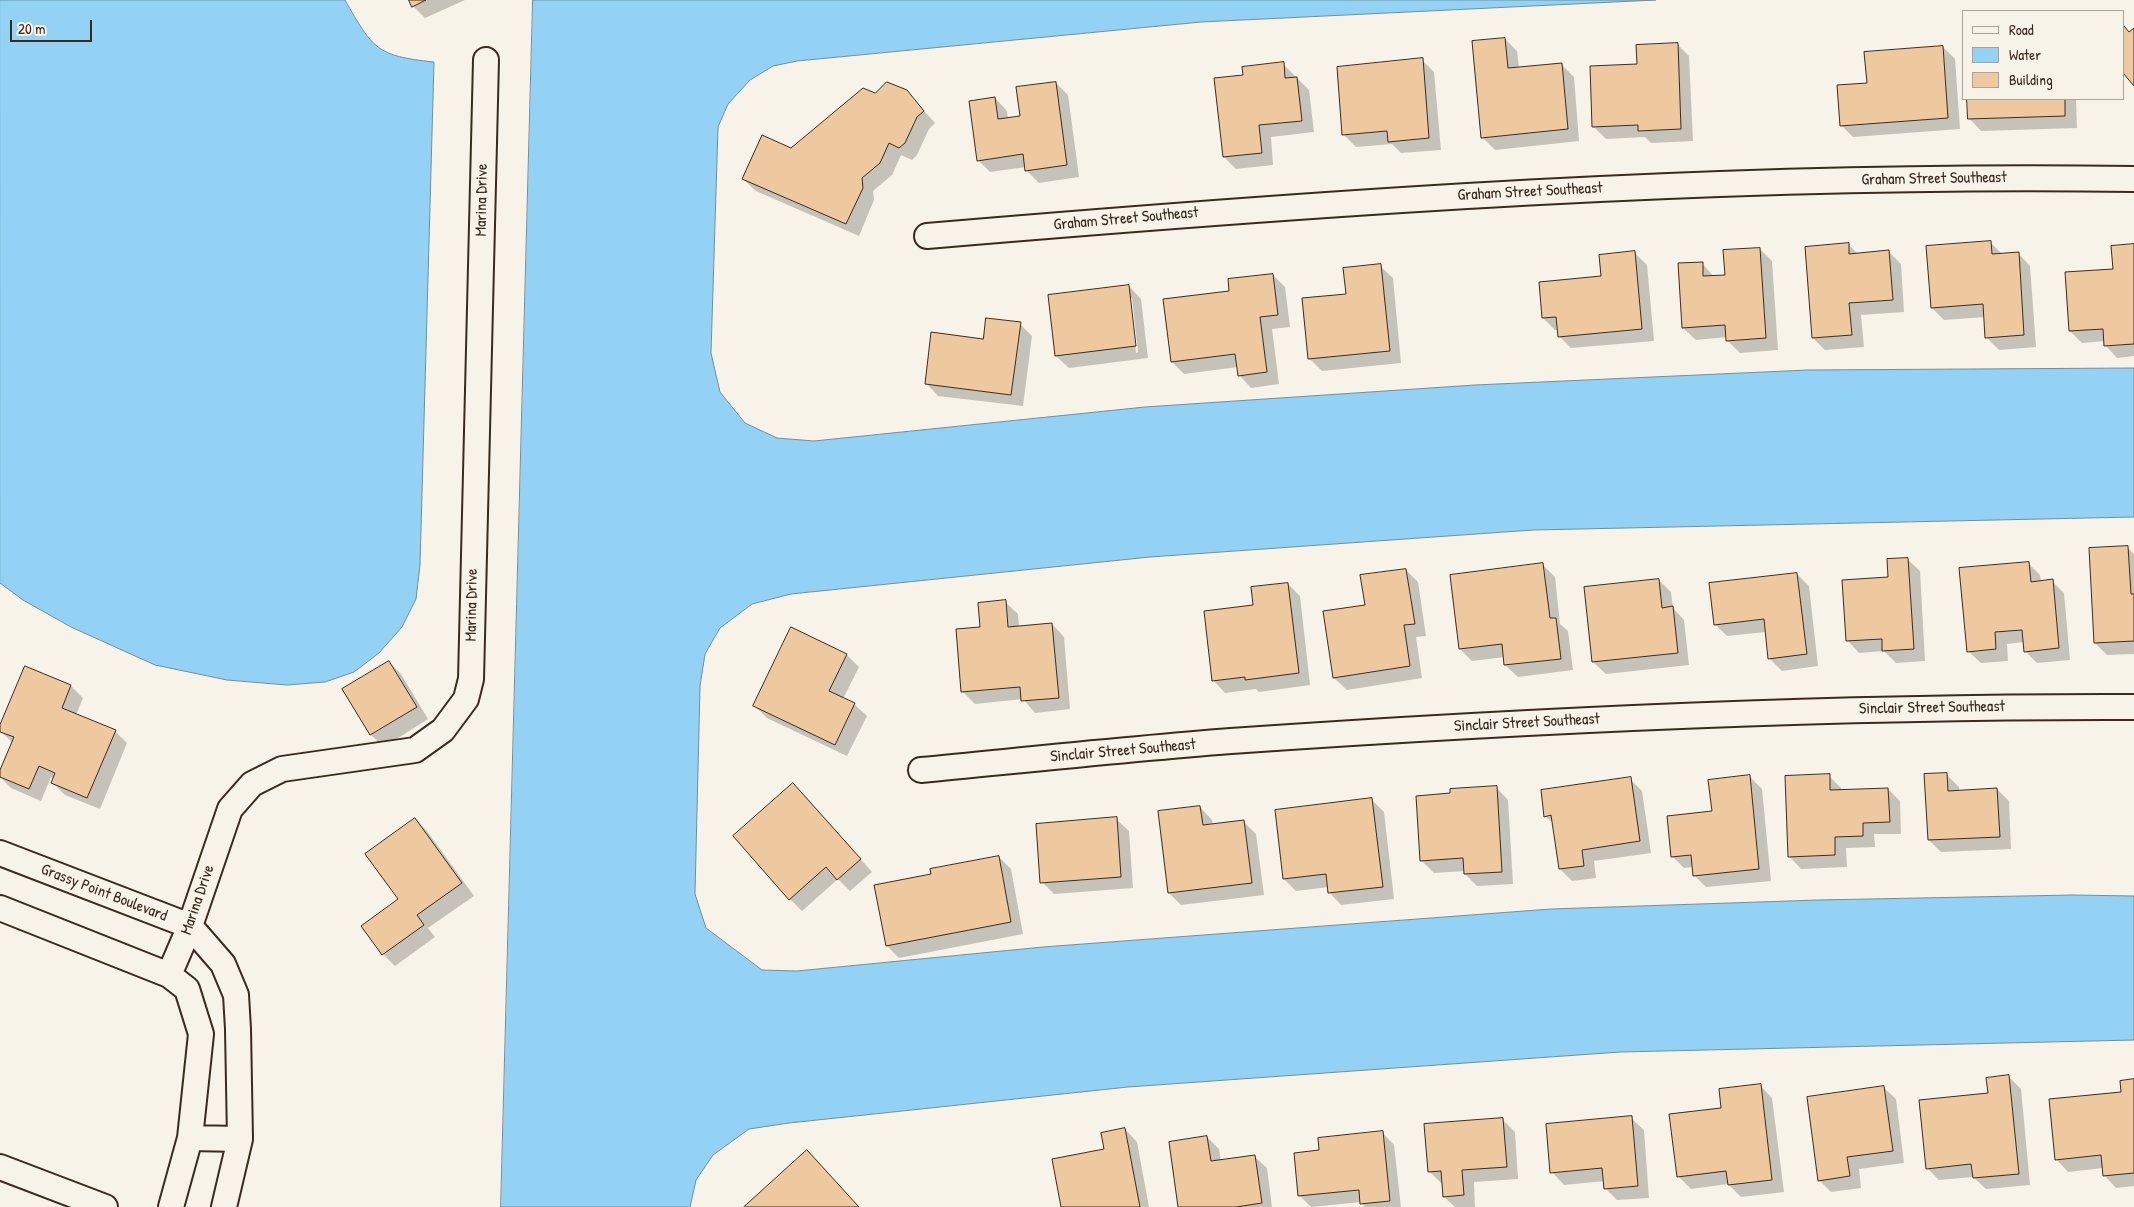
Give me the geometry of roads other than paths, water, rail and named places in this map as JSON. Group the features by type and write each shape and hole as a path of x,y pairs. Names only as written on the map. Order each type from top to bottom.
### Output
{"street":[{"name":"Marina Drive","path":"169,975 190,926 230,809 252,784 282,769 415,750 443,730 466,698 471,679 486,60"},
{"name":"Graham Street Southeast","path":"927,236 1202,213 1415,198 1841,181 2054,178 2134,179"},
{"name":"Sinclair Street Southeast","path":"921,770 1227,742 1460,726 1829,710 2134,707"},
{"name":"Grassy Point Boulevard","path":"0,853 190,926 223,964 236,995 240,1139 224,1207"},
{"path":"0,908 169,975 187,990 201,1034 190,1138 171,1207"},
{"path":"190,1138 240,1139"},
{"path":"0,1167 105,1207"}],"water":[{"path":"0,0 345,0 370,40 378,47 400,57 434,62 420,565 416,599 402,627 379,653 354,672 325,682 287,685 227,680 155,665 71,627 23,600 0,583"},
{"path":"533,0 1656,0 1201,22 797,61 773,66 750,80 728,104 718,127 711,353 720,392 745,423 777,438 814,441 1145,407 1475,385 1808,370 2134,368 2134,517 1533,530 1150,557 791,594 752,604 720,628 705,654 700,686 695,894 706,928 762,970 797,971 1043,947 1551,909 1818,900 2072,895 2134,896 2134,1040 1620,1052 1128,1087 789,1123 749,1129 713,1155 696,1180 690,1207 501,1207"}]}
